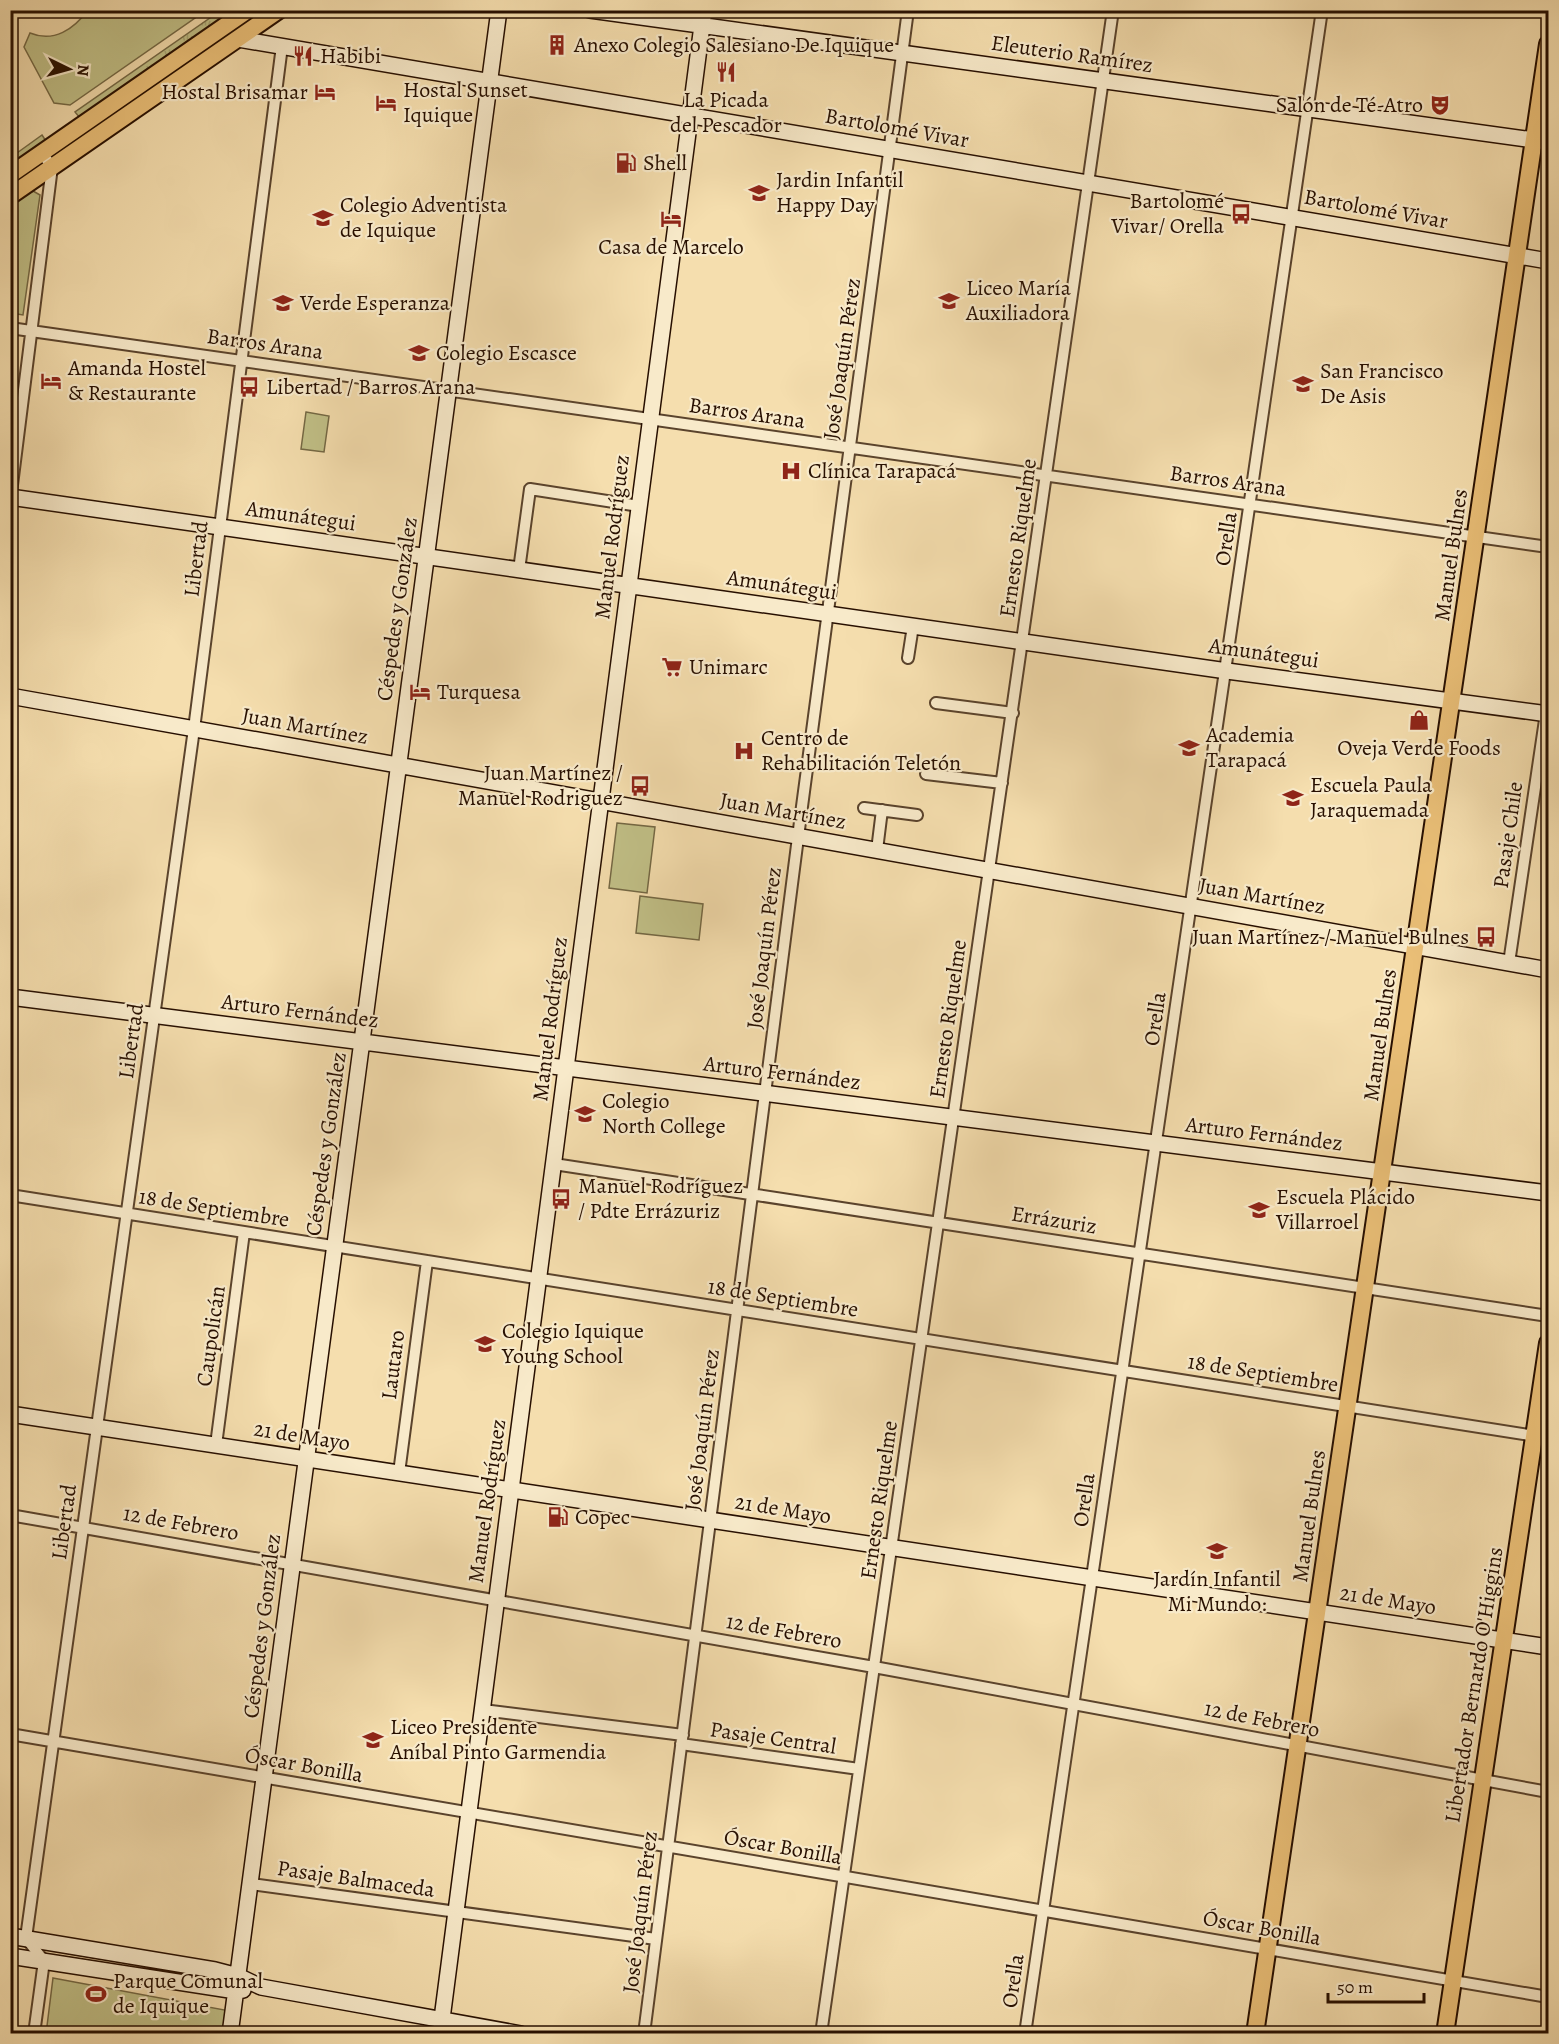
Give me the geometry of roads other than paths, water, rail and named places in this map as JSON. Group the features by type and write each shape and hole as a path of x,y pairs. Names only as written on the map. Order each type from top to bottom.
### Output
{"main road":[{"path":"10,175 248,10"},
{"path":"10,195 279,10"},
{"name":"Manuel Bulnes","path":"1255,2034 1518,256 1542,141 1548,44"},
{"name":"Libertador Bernardo O'Higgins","path":"1445,2034 1504,1640 1541,1437 1548,1343"}],"street":[{"name":"Céspedes y González","path":"230,2034 499,10"},
{"name":"Eleuterio Ramírez","path":"590,10 703,18 902,53 1542,141"},
{"name":"José Joaquín Pérez","path":"644,2034 798,836 908,10"},
{"name":"Ernesto Riquelme","path":"821,2034 1113,10"},
{"name":"Orella","path":"1025,2034 1227,671 1322,10"},
{"name":"Manuel Rodríguez","path":"441,2027 703,18"},
{"name":"Bartolomé Vivar","path":"238,39 1548,261"},
{"name":"Libertad","path":"18,1937 53,1741 127,1214 194,729 282,46"},
{"path":"11,498 52,167 42,153"},
{"name":"Barros Arana","path":"10,328 1548,546"},
{"path":"519,570 530,489 639,506"},
{"name":"Amunátegui","path":"11,498 1227,671 1547,713"},
{"path":"908,658 913,626"},
{"name":"Juan Martínez","path":"10,696 1548,970"},
{"path":"936,703 1013,712"},
{"name":"Pasaje Chile","path":"1509,963 1547,713"},
{"path":"926,774 1002,783"},
{"path":"864,808 917,814"},
{"path":"877,850 882,810"},
{"name":"Arturo Fernández","path":"10,997 1548,1193"},
{"name":"Errázuriz","path":"554,1164 1548,1316"},
{"name":"18 de Septiembre","path":"10,1196 1541,1437"},
{"name":"Caupolicán","path":"216,1445 244,1232"},
{"name":"Lautaro","path":"399,1473 427,1261"},
{"name":"21 de Mayo","path":"10,1414 1548,1647"},
{"name":"12 de Febrero","path":"10,1515 83,1526 874,1667 1548,1792"},
{"name":"Pasaje Central","path":"483,1710 859,1769"},
{"name":"Óscar Bonilla","path":"10,1734 1548,1997"},
{"name":"Pasaje Balmaceda","path":"251,1884 456,1914 656,1939"},
{"path":"18,1937 44,1961"},
{"path":"18,1937 237,1984"},
{"path":"10,1956 261,1987 441,2027 521,2034"},
{"path":"34,2034 44,1961"}],"place":[{"name":"Anexo Colegio Salesiano De Iquique","path":"557,45"},
{"name":"Habibi","path":"303,56"},
{"name":"La Picada del Pescador","path":"726,72"},
{"name":"Hostal Brisamar","path":"325,92"},
{"name":"Hostal Sunset Iquique","path":"386,103"},
{"name":"Salón de Té-Atro","path":"1440,105"},
{"name":"Shell","path":"626,163"},
{"name":"Jardin Infantil Happy Day","path":"759,193"},
{"name":"Bartolomé Vivar/ Orella","path":"1241,214"},
{"name":"Colegio Adventista de Iquique","path":"323,218"},
{"name":"Casa de Marcelo","path":"671,219"},
{"name":"Liceo María Auxiliadora","path":"949,301"},
{"name":"Verde Esperanza","path":"283,303"},
{"name":"Colegio Escasce","path":"419,353"},
{"name":"Amanda Hostel & Restaurante","path":"51,381"},
{"name":"San Francisco De Asis","path":"1303,384"},
{"name":"Libertad / Barros Arana","path":"249,387"},
{"name":"Clínica Tarapacá","path":"791,471"},
{"name":"Unimarc","path":"672,667"},
{"name":"Turquesa","path":"420,692"},
{"name":"Oveja Verde Foods","path":"1419,720"},
{"name":"Academia Tarapacá","path":"1189,748"},
{"name":"Centro de Rehabilitación Teletón","path":"744,751"},
{"name":"Juan Martínez / Manuel Rodriguez","path":"640,786"},
{"name":"Escuela Paula Jaraquemada","path":"1293,798"},
{"name":"Juan Martínez / Manuel Bulnes","path":"1486,937"},
{"name":"Colegio North College","path":"585,1114"},
{"name":"Manuel Rodríguez / Pdte Errázuriz","path":"561,1199"},
{"name":"Escuela Plácido Villarroel","path":"1259,1210"},
{"name":"Colegio Iquique Young School","path":"485,1344"},
{"name":"Copec","path":"558,1517"},
{"name":"Jardín Infantil Mi Mundo:","path":"1217,1551"},
{"name":"Liceo Presidente Aníbal Pinto Garmendia","path":"373,1740"},
{"name":"Parque Comunal de Iquique","path":"96,1994"}]}
